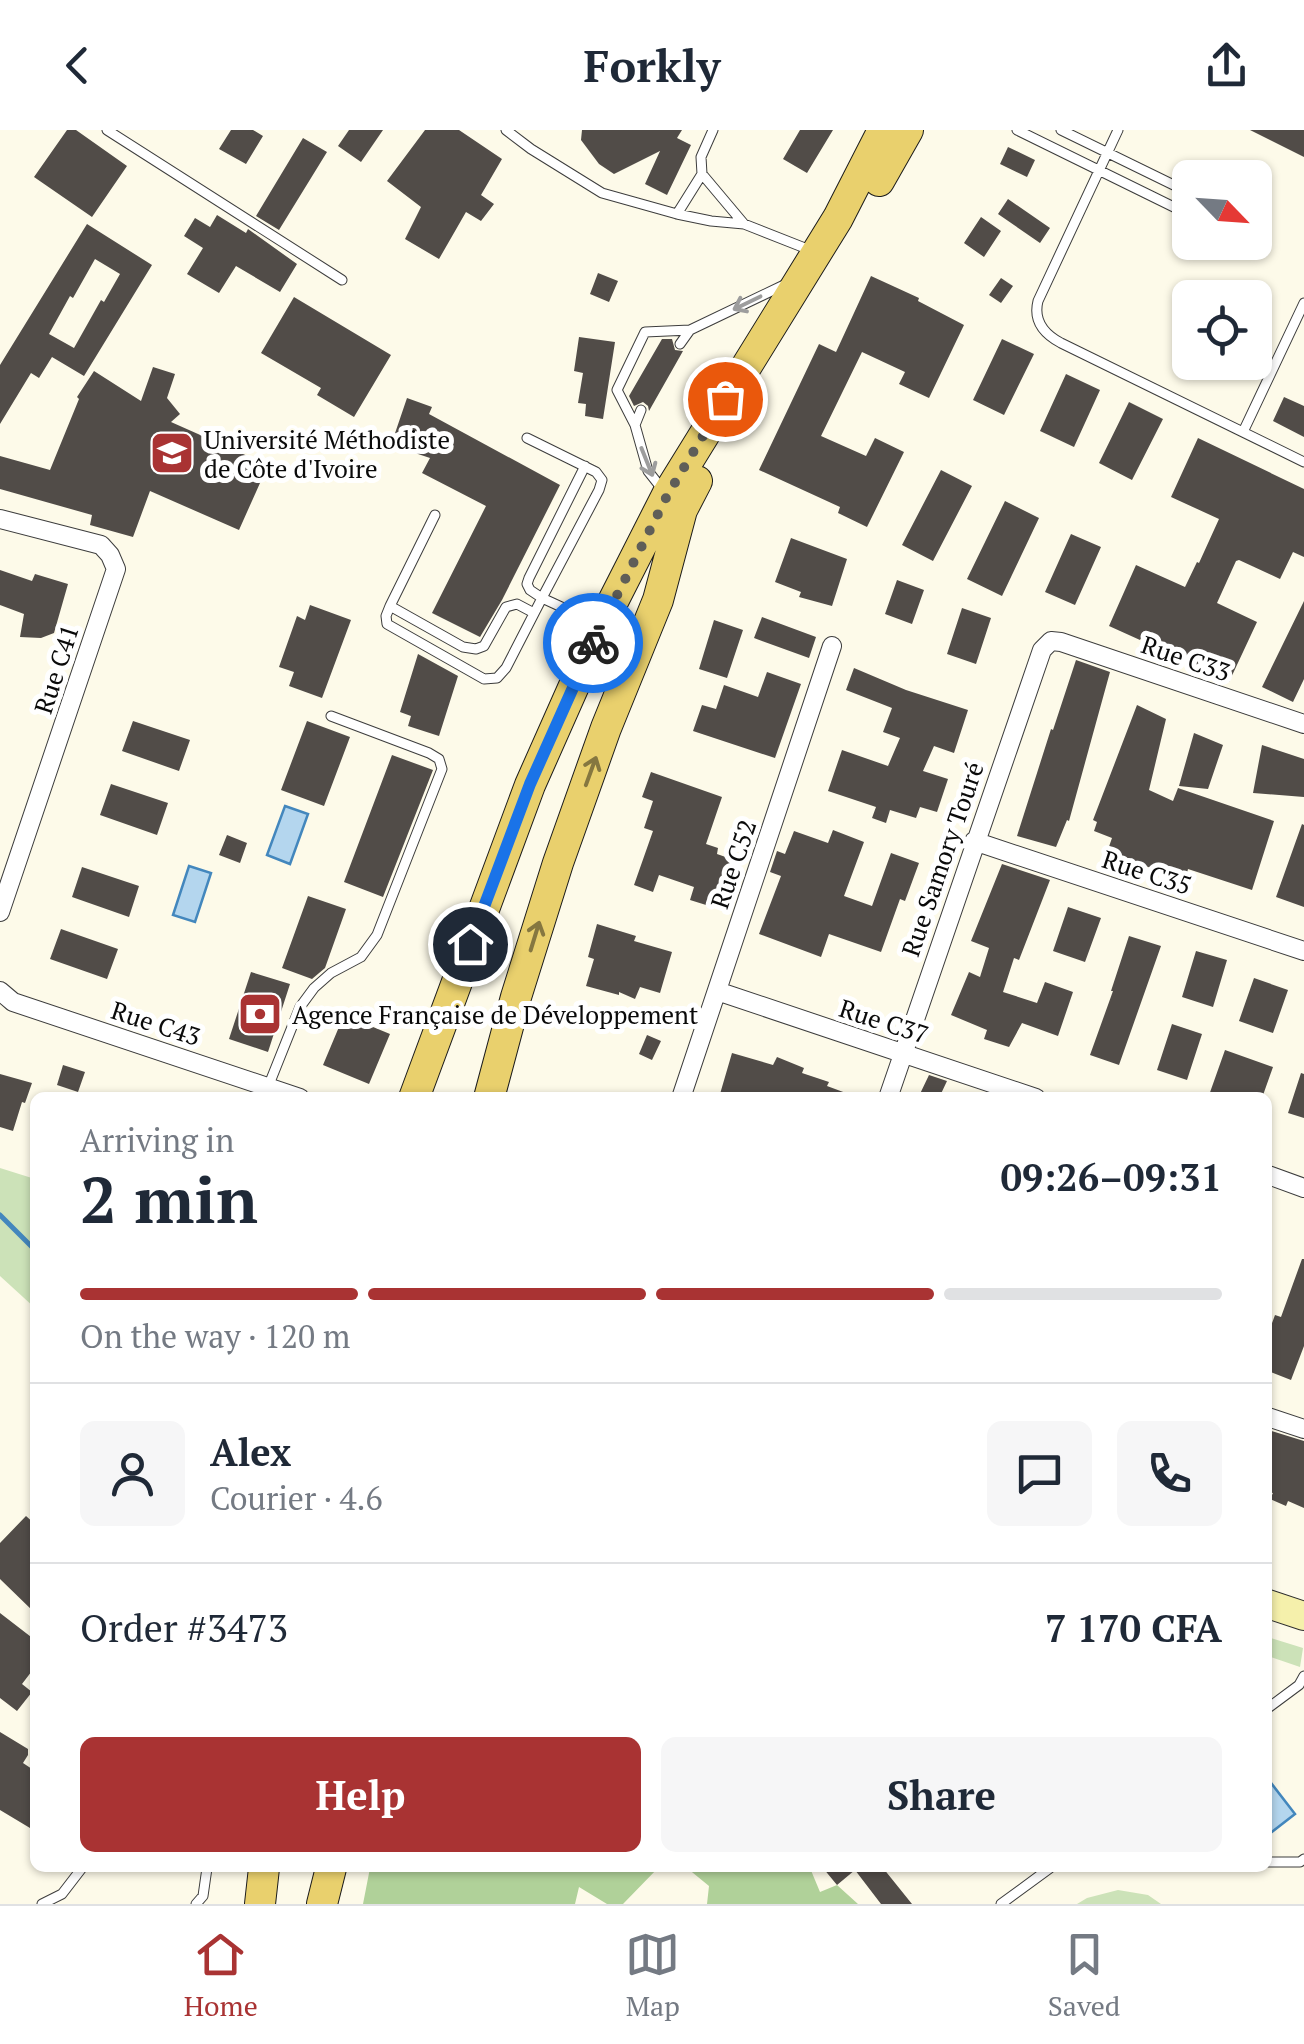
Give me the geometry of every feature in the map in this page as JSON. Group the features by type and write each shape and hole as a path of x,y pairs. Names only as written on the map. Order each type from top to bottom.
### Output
{"main road":[{"path":"416,1092 530,784 601,625 667,496 811,264 883,130"},
{"path":"491,1092 558,863 606,728 658,600 682,510 730,421 908,130"},
{"path":"1272,1605 1304,1616"},
{"path":"260,1904 264,1872"},
{"path":"322,1904 331,1872"}],"street":[{"name":"Rue C41","path":"0,518 101,545 110,554 116,570 0,912"},
{"name":"Rue C33","path":"1051,641 1304,724"},
{"name":"Rue Samory Touré","path":"890,1092 974,840 1042,650 1051,641"},
{"name":"Rue C52","path":"683,1092 832,646"},
{"name":"Rue C35","path":"974,840 1304,950"},
{"name":"Rue C37","path":"717,991 1018,1092"},
{"name":"Rue C43","path":"0,992 12,1002 283,1092"},
{"path":"1272,1176 1304,1188"},
{"path":"1272,1418 1304,1429"}],"lane":[{"path":"107,130 342,280"},
{"path":"506,130 602,192 677,214 768,231 811,264 690,330 680,344"},
{"path":"713,130 701,156 702,174 744,224"},
{"path":"1017,130 1172,206"},
{"path":"1061,130 1172,184"},
{"path":"1118,130 1038,301 1036,310 1042,330 1060,343 1304,462"},
{"path":"677,214 702,174"},
{"path":"1243,432 1304,303"},
{"path":"667,496 648,470 635,426 617,390 645,332 690,330"},
{"path":"635,426 641,410"},
{"path":"435,516 390,606 388,624 484,679 497,678 506,668 602,480 596,472 527,438"},
{"path":"585,466 527,584 542,598 601,625"},
{"path":"390,606 463,646 476,649 484,646 506,607 517,604 534,613"},
{"path":"268,1087 300,1006 331,973 362,957 377,934 442,769 440,759 429,753 331,716"},
{"path":"1272,1705 1299,1686 1304,1676"},
{"path":"1272,1862 1304,1860"},
{"path":"42,1904 62,1894 79,1872"},
{"path":"196,1904 203,1896 206,1872"},
{"path":"1000,1904 1044,1872"}],"green space":[{"path":"0,1168 30,1177 30,1303 0,1276"},
{"path":"1272,1638 1303,1648 1300,1667 1272,1657"},
{"path":"369,1872 654,1872 623,1904 607,1904 579,1887 575,1904 363,1904"},
{"path":"692,1872 812,1872 820,1892 837,1885 858,1904 707,1904 709,1886"},
{"path":"1118,1890 1148,1895 1161,1904 1077,1904"}],"water":[{"path":"285,806 308,814 290,864 267,855"},
{"path":"189,866 211,873 195,922 173,915"},
{"path":"1272,1784 1295,1814 1272,1832"}],"building":[{"path":"67,130 76,130 127,166 92,217 34,177"},
{"path":"231,130 253,130 263,136 246,164 219,149"},
{"path":"349,130 383,130 361,162 338,146"},
{"path":"425,130 459,130 502,159 481,195 494,204 481,221 466,212 439,259 405,239 421,207 387,181"},
{"path":"582,130 682,130 677,138 691,145 667,195 645,184 660,151 614,174 599,164 581,140"},
{"path":"800,130 833,130 807,173 783,159"},
{"path":"1250,130 1304,130 1304,157"},
{"path":"303,138 327,152 279,230 256,216"},
{"path":"1008,147 1035,160 1027,177 1000,164"},
{"path":"1008,199 1050,228 1040,243 998,214"},
{"path":"217,215 246,233 248,229 297,264 280,292 236,266 219,293 187,274 203,248 184,236 195,218 210,227"},
{"path":"981,217 1001,231 984,257 964,243"},
{"path":"87,224 152,265 84,376 52,357 39,378 31,373 0,424 0,365","holes":["95,259 120,274 74,348 49,334"]},
{"path":"598,273 618,281 609,302 590,294"},
{"path":"871,276 964,325 929,398 899,384 905,372 862,352 821,436 866,456 875,438 904,452 867,527 838,513 840,507 759,470 819,344 836,352"},
{"path":"1001,278 1013,286 1001,303 989,295"},
{"path":"294,297 391,355 354,417 317,395 321,388 261,353"},
{"path":"579,337 615,342 603,419 585,416 586,404 578,403 583,373 574,371"},
{"path":"662,339 672,339 675,350 683,351 649,411 643,402 634,406 629,396"},
{"path":"1002,339 1034,354 1004,415 973,400"},
{"name":"Université Méthodiste de Côte d'Ivoire","path":"153,367 175,374 167,398 180,414 171,422 268,465 239,530 150,491 133,537 90,525 92,515 0,489 0,456 50,470 77,397 94,371 141,401"},
{"path":"1066,374 1100,390 1074,447 1040,431"},
{"path":"1284,397 1304,406 1304,437 1273,421"},
{"path":"407,398 432,407 429,414 560,485 480,637 432,613 486,506 422,473 430,458 391,445"},
{"path":"1129,402 1163,419 1132,480 1099,463"},
{"path":"1198,438 1304,489 1304,557 1293,552 1280,579 1236,561 1217,603 1257,622 1229,682 1109,626 1136,565 1185,587 1199,563 1219,519 1171,497"},
{"path":"941,470 972,486 933,561 902,545"},
{"path":"1005,501 1039,518 1002,596 967,579"},
{"path":"1071,534 1101,547 1075,605 1045,592"},
{"path":"791,538 847,559 832,606 799,597 801,592 775,582"},
{"path":"0,570 32,581 35,574 68,584 54,633 41,638 20,637 24,614 0,605"},
{"path":"897,580 924,590 912,624 885,614"},
{"path":"1304,601 1304,679 1293,702 1262,687"},
{"path":"310,605 351,620 322,698 289,686 294,672 279,667 297,616 305,620"},
{"path":"962,608 991,618 976,664 947,654"},
{"path":"762,617 816,637 809,658 754,638"},
{"path":"714,620 743,630 727,678 699,669"},
{"path":"418,654 458,676 439,736 408,726 411,716 400,712"},
{"path":"1076,660 1110,672 1069,821 1056,847 1017,836"},
{"path":"854,668 968,710 954,753 934,746 923,771 948,779 937,812 920,807 916,818 890,810 886,823 872,818 876,807 828,791 842,750 888,766 900,738 883,732 892,708 846,690"},
{"path":"767,672 801,684 775,758 693,731 702,705 716,709 724,685 758,697"},
{"path":"1137,705 1166,719 1149,790 1173,801 1178,788 1274,821 1252,890 1188,869 1185,882 1131,860 1129,866 1105,858 1112,838 1094,831 1097,822 1093,820"},
{"path":"133,721 190,740 179,771 122,751"},
{"path":"307,721 350,737 324,806 281,790"},
{"path":"1194,733 1223,745 1208,789 1179,786"},
{"path":"1262,745 1304,759 1304,797 1253,793"},
{"path":"392,755 433,770 383,897 344,882"},
{"path":"651,772 722,797 706,844 718,848 717,854 737,861 719,909 690,900 694,887 659,875 653,892 634,885 653,831 644,828 653,801 642,797"},
{"path":"111,784 168,803 157,835 100,815"},
{"path":"1304,825 1304,907 1276,897"},
{"path":"833,830 864,842 844,896 872,906 891,853 919,863 905,901 900,899 881,952 829,934 821,957 759,934 781,876 770,872 777,851 785,854 794,831 828,843"},
{"path":"227,835 247,843 240,863 219,855"},
{"path":"1002,864 1050,880 1019,960 1014,958 1003,992 1037,1003 1045,982 1073,992 1058,1036 1022,1023 1009,1047 984,1039 987,1030 951,1015 969,972 980,977 989,948 971,941"},
{"path":"82,867 139,886 129,917 72,897"},
{"path":"308,896 346,909 325,968 312,979 282,968"},
{"path":"1068,907 1101,918 1085,962 1053,951"},
{"path":"597,924 672,952 660,993 640,987 635,999 586,986 594,959 588,957"},
{"path":"61,929 118,949 107,979 50,959"},
{"path":"1129,936 1161,946 1119,1065 1090,1055"},
{"path":"1196,951 1227,960 1213,1007 1182,997"},
{"path":"251,972 290,984 268,1052 229,1039"},
{"path":"1254,978 1288,990 1273,1033 1239,1021"},
{"path":"344,1015 390,1034 369,1084 323,1065"},
{"path":"1172,1024 1202,1034 1187,1080 1157,1070"},
{"path":"647,1035 661,1041 652,1060 639,1054"},
{"path":"1225,1050 1273,1067 1264,1092 1210,1092"},
{"path":"732,1053 773,1065 777,1057 843,1092 721,1092"},
{"path":"63,1065 85,1072 78,1092 57,1085"},
{"path":"1301,1073 1304,1074 1304,1118 1288,1113"},
{"path":"0,1074 32,1083 13,1131 0,1127"},
{"path":"929,1075 947,1081 942,1092 921,1092"},
{"path":"1304,1259 1304,1346 1291,1380 1272,1373 1272,1323 1275,1315 1281,1317"},
{"path":"1272,1431 1304,1441 1304,1508 1272,1500"},
{"path":"26,1516 30,1520 30,1608 0,1579 0,1543"},
{"path":"0,1613 30,1636 30,1674 22,1684 30,1695 17,1711 0,1698"},
{"path":"0,1732 28,1749 23,1763 30,1768 30,1828 0,1810"},
{"path":"826,1872 853,1872 837,1885"},
{"path":"857,1872 886,1872 912,1904 881,1904"}],"waterway":[{"path":"0,1215 30,1245"}],"way so far":[{"path":"593,643 667,496 725,399"}],"place":[{"name":"Université Méthodiste de Côte d'Ivoire","path":"172,453"},
{"name":"Agence Française de Développement","path":"260,1014"}],"route":[{"path":"470,944 530,784 593,643"}]}
